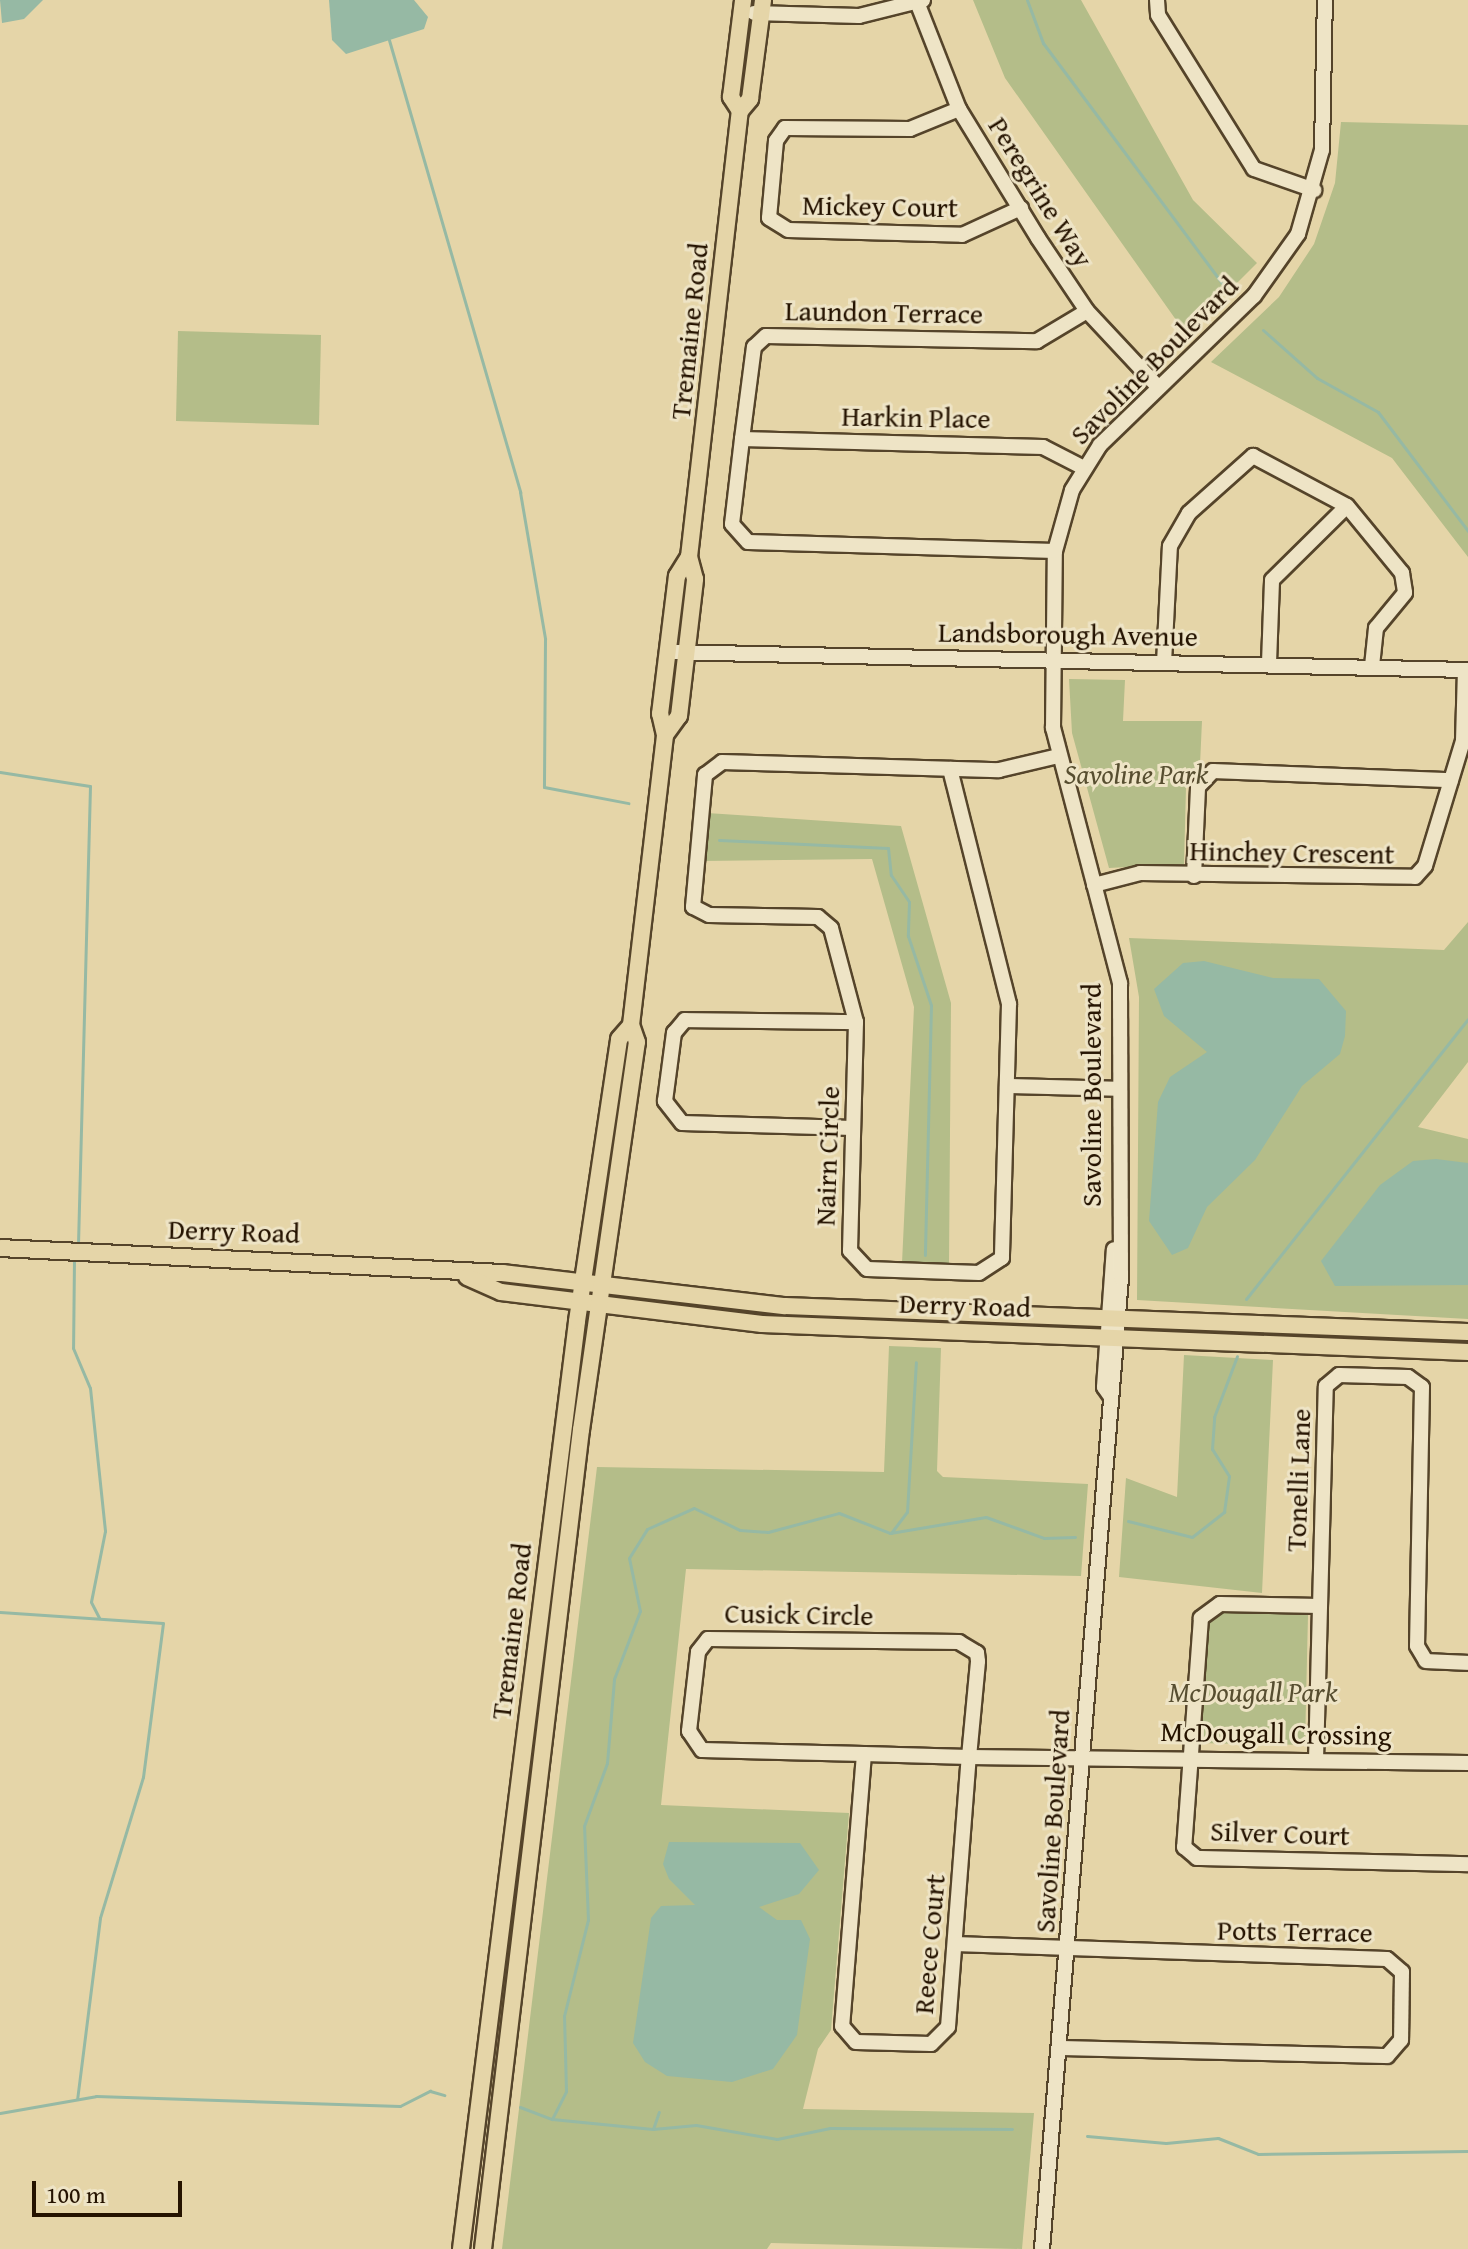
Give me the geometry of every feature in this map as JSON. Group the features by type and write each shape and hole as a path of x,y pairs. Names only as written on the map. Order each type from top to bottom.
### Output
{"main road":[{"name":"Tremaine Road","path":"740,111 731,97 742,6"},
{"name":"Tremaine Road","path":"483,2249 600,1287 637,1042 631,1025 665,735 660,714 676,652 677,576 689,557 740,111 750,99 762,7"},
{"name":"Tremaine Road","path":"461,2249 582,1284 619,1039 631,1025"},
{"name":"Derry Road","path":"0,1248 306,1259 785,1306 1468,1332"},
{"name":"Derry Road","path":"466,1276 501,1292 762,1324 1468,1352"}],"street":[{"path":"1157,0 1158,15 1254,169 1314,190"},
{"name":"Savoline Boulevard","path":"1042,2249 1111,1397 1104,1387 1113,1318 1120,983 1058,756 1051,661 1055,551 1084,468 1158,387 1272,275 1314,190 1325,0"},
{"path":"742,6 859,16 920,1"},
{"name":"Peregrine Way","path":"920,1 959,109 1087,311 1158,387"},
{"name":"Mickey Court","path":"959,109 910,129 785,128 776,141 769,218 788,230 962,235 1021,208"},
{"name":"Laundon Terrace","path":"1055,551 748,542 732,524 754,347 766,336 1037,341 1087,311"},
{"name":"Harkin Place","path":"742,439 1043,447 1084,468"},
{"path":"1164,663 1170,546 1189,513 1243,461 1260,458 1347,506 1406,579 1405,593 1376,628 1372,667"},
{"path":"1269,663 1272,580 1347,506"},
{"name":"Landsborough Avenue","path":"676,652 1269,663 1467,670"},
{"name":"Hinchey Crescent","path":"1094,885 1140,873 1410,880 1425,866 1463,741 1467,670"},
{"name":"Nairn Circle","path":"950,769 1008,991 1002,1258 989,1272 856,1263 853,1128 856,1022 825,920 709,915 693,907 705,775 722,762 1010,769 1058,756"},
{"path":"1194,876 1199,781 1213,771 1451,780"},
{"path":"853,1128 682,1123 665,1101 674,1033 685,1020 856,1022"},
{"path":"1007,1086 1119,1089"},
{"name":"Tonelli Lane","path":"1316,1760 1326,1386 1342,1374 1413,1378 1423,1390 1417,1646 1426,1661 1468,1663"},
{"name":"Silver Court","path":"1320,1606 1220,1604 1204,1611 1182,1840 1197,1858 1468,1864"},
{"name":"Cusick Circle","path":"969,1757 978,1661 966,1644 718,1637 700,1648 689,1731 697,1749 969,1757 1082,1756"},
{"name":"Reece Court","path":"864,1754 847,2037 931,2044 944,2039 955,1944 969,1757"},
{"name":"McDougall Crossing","path":"1082,1756 1468,1763"},
{"name":"Potts Terrace","path":"955,1944 1068,1952 1393,1960 1402,1972 1401,2040 1384,2056 1059,2048"}],"green space":[{"path":"973,0 1081,0 1193,200 1257,263 1186,334 1005,78"},
{"path":"1341,122 1468,125 1468,557 1392,458 1211,362 1279,297 1314,244 1335,183"},
{"path":"178,331 321,335 319,425 176,421"},
{"name":"Savoline Park","path":"1069,679 1125,680 1123,721 1202,721 1200,765 1186,788 1184,864 1109,868 1072,733"},
{"path":"707,813 901,826 951,1003 949,1264 902,1263 914,1007 872,859 702,861"},
{"path":"1468,922 1468,1062 1418,1127 1468,1139 1468,1319 1137,1300 1139,997 1129,938 1444,950"},
{"path":"889,1346 941,1348 937,1471 943,1477 1088,1484 1081,1576 686,1569 661,1805 849,1813 831,2030 818,2049 803,2109 1034,2113 1022,2249 771,2243 767,2249 502,2249 597,1467 884,1472"},
{"path":"1184,1355 1273,1360 1262,1593 1119,1577 1126,1478 1177,1497"},
{"name":"McDougall Park","path":"1217,1611 1308,1615 1305,1745 1197,1743 1207,1622"}],"shaded area":[{"path":"0,0 43,0 24,19 2,23"},
{"path":"329,0 414,0 428,17 424,29 346,54 332,40"},
{"path":"1204,961 1273,978 1319,979 1346,1011 1345,1036 1340,1054 1302,1086 1255,1160 1207,1207 1188,1248 1172,1255 1149,1221 1158,1102 1170,1077 1207,1052 1164,1016 1154,989 1183,963"},
{"path":"1436,1159 1468,1163 1468,1285 1335,1286 1321,1261 1380,1185 1413,1161"},
{"path":"669,1842 800,1843 819,1870 799,1894 759,1907 777,1920 801,1920 810,1939 797,2035 773,2069 732,2082 667,2076 645,2062 633,2043 651,1918 661,1906 695,1905 669,1879 663,1864"}],"waterway":[{"path":"1027,0 1043,43 1228,291"},
{"path":"389,40 520,492 545,639 544,787 628,803"},
{"path":"1263,330 1317,378 1378,412 1468,531"},
{"path":"0,772 90,786 78,1241"},
{"path":"719,840 888,848 891,875 909,902 908,936 931,1005 925,1255"},
{"path":"1246,1299 1468,1019"},
{"path":"74,1259 73,1348 90,1388 105,1531 91,1602 99,1618"},
{"path":"1128,1521 1192,1537 1224,1512 1229,1476 1212,1449 1214,1417 1237,1356"},
{"path":"891,1533 907,1512 916,1362"},
{"path":"520,2107 552,2119 566,2091 564,2016 588,1920 584,1826 607,1763 614,1679 640,1611 629,1558 647,1529 694,1508 740,1530 768,1532 839,1513 890,1533 986,1517 1044,1538 1075,1537"},
{"path":"0,1612 163,1623 143,1777 100,1918 77,2099"},
{"path":"0,2113 96,2096 400,2106 430,2091 444,2095"},
{"path":"653,2129 659,2112"},
{"path":"552,2119 653,2129 696,2125 777,2139 830,2128 1012,2129"},
{"path":"1087,2136 1166,2143 1218,2138 1258,2154 1468,2151"}]}
